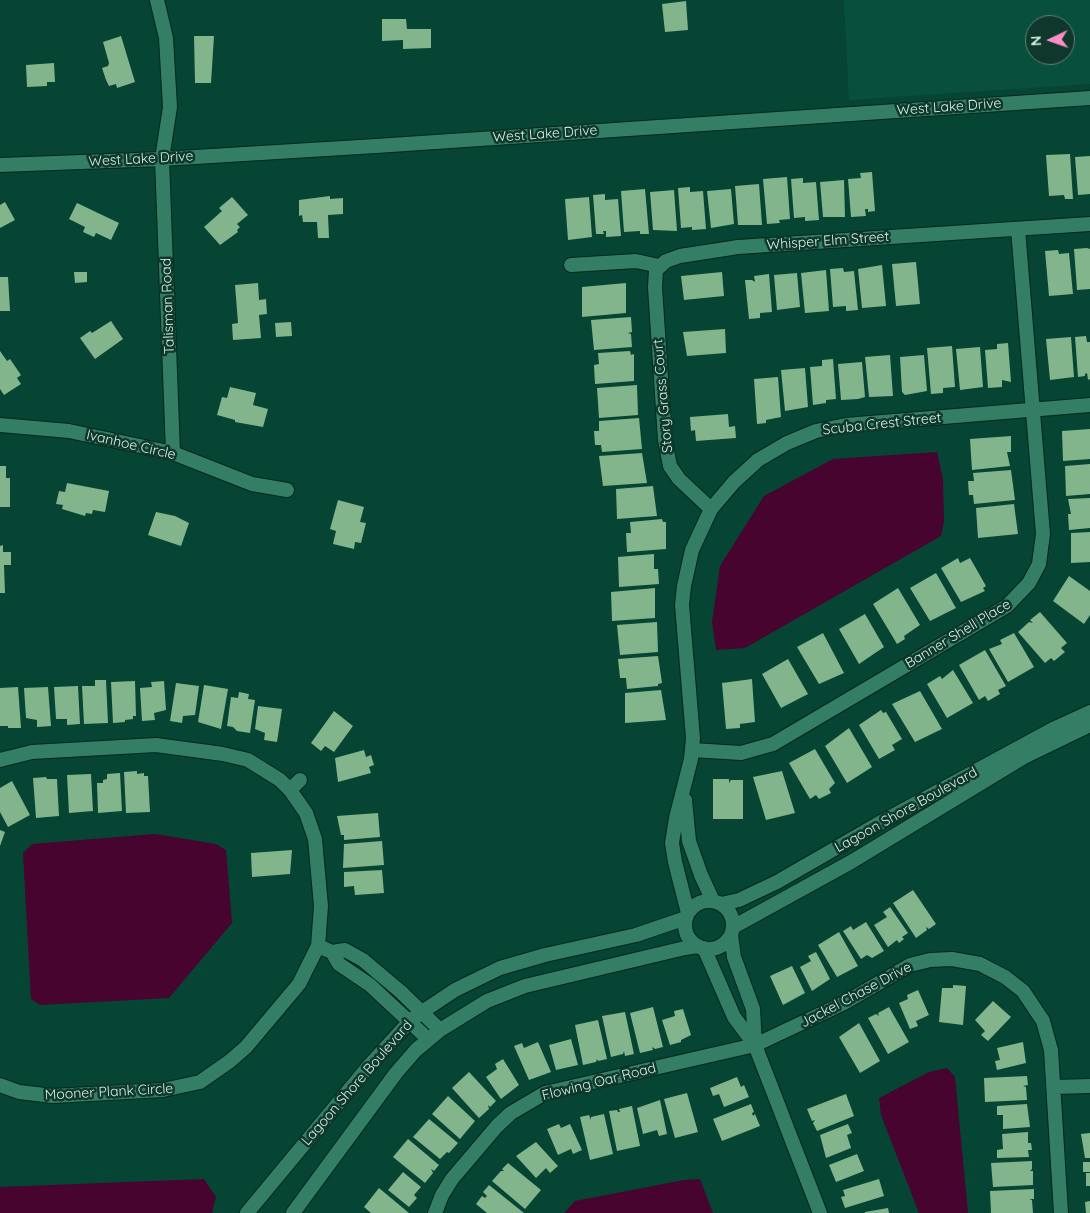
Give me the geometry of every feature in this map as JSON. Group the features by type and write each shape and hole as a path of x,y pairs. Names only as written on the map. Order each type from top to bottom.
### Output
{"street":[{"name":"Talisman Road","path":"157,0 166,38 170,108 162,159 173,453"},
{"name":"West Lake Drive","path":"0,165 162,159 1090,98"},
{"name":"Whisper Elm Street","path":"659,266 671,258 738,247 1090,224"},
{"name":"Banner Shell Place","path":"692,750 740,753 766,747 1015,600 1035,573 1043,543 1018,229"},
{"path":"571,266 636,261 659,266"},
{"name":"Story Grass Court","path":"659,266 656,270 654,287 665,440 670,466 679,480 711,509"},
{"name":"Scuba Crest Street","path":"687,916 674,862 672,843 692,750 692,725 683,624 684,586 692,550 711,509 734,482 758,460 787,442 816,431 846,425 1090,405"},
{"name":"Ivanhoe Circle","path":"0,425 70,431 173,453 252,484 287,490"},
{"name":"Lagoon Shore Boulevard","path":"717,902 739,900 778,882 876,825 1055,728 1090,712"},
{"name":"Lagoon Shore Boulevard","path":"732,931 858,858 1024,757 1090,724"},
{"name":"Mooner Plank Circle","path":"0,760 32,752 145,746 173,747 248,760 295,785 315,839 322,906 318,946 299,984 246,1047 216,1072 200,1082 163,1090 53,1096 19,1092 0,1085"},
{"name":"Scuba Crest Street","path":"686,782 685,815 689,841 701,875 717,902"},
{"path":"755,1045 753,1009 734,957 730,914 717,902 699,903 687,916 686,931 688,937 701,947 734,1017 755,1045 820,1213"},
{"name":"Lagoon Shore Boulevard","path":"247,1213 363,1073 416,1016 456,990 500,968 545,955 636,935 687,916"},
{"path":"701,947 722,945 732,931"},
{"path":"318,946 332,952 345,950 363,960 416,1016 428,1039"},
{"name":"Lagoon Shore Boulevard","path":"293,1213 378,1095 428,1039 440,1030 487,1002 525,986 685,948 701,947"},
{"name":"Jackel Chase Drive","path":"755,1045 837,1006 910,965 930,960 961,960 980,964 1005,977 1030,1000 1048,1032 1054,1087 1061,1213"},
{"path":"416,1016 440,1030"},
{"name":"Flowing Oar Road","path":"436,1213 442,1195 452,1179 496,1126 511,1113 545,1093 755,1045"},
{"path":"1054,1087 1090,1086"}],"shaded area":[{"path":"844,0 1090,0 1090,84 849,100"},
{"path":"937,452 943,479 944,521 941,536 745,648 716,650 712,622 720,566 764,496 833,459"},
{"path":"155,834 216,844 226,850 232,923 169,998 40,1005 31,999 23,853 32,844"},
{"path":"947,1068 955,1077 968,1213 919,1213 881,1115 879,1098 929,1072"},
{"path":"204,1179 216,1197 212,1213 0,1213 0,1187"},
{"path":"700,1179 713,1213 564,1213 575,1201 684,1180"}],"building":[{"path":"686,1 688,30 665,32 662,4"},
{"path":"382,19 406,19 407,29 431,29 431,48 403,49 403,40 382,41"},
{"path":"121,36 135,82 117,88 116,84 109,86 102,68 108,66 109,63 103,42"},
{"path":"194,36 214,36 211,83 195,83"},
{"path":"54,63 55,82 47,82 47,86 27,87 26,65"},
{"path":"1070,154 1073,199 1065,199 1064,195 1049,196 1046,155"},
{"path":"1090,156 1090,194 1078,195 1075,157"},
{"path":"872,172 875,211 868,212 868,209 865,209 866,216 851,217 848,179 861,178 860,173"},
{"path":"787,177 790,219 779,220 780,223 767,224 763,179"},
{"path":"803,178 803,183 816,182 819,220 805,221 805,217 794,218 791,179"},
{"path":"844,180 845,217 823,217 820,182"},
{"path":"759,184 762,225 738,225 735,186"},
{"path":"690,187 690,192 703,191 706,229 692,230 692,227 681,228 678,188"},
{"path":"645,189 649,234 640,234 640,231 624,232 621,191"},
{"path":"731,189 734,224 711,228 707,191"},
{"path":"674,190 677,231 653,230 650,192"},
{"path":"605,194 605,200 618,199 621,236 606,237 606,231 603,231 604,234 596,234 593,195"},
{"path":"330,196 330,199 343,198 343,214 328,215 329,238 318,238 317,222 303,222 302,215 299,216 299,200"},
{"path":"232,197 248,215 237,224 240,227 237,230 238,232 220,245 204,227 222,211 219,208"},
{"path":"589,197 592,237 568,240 565,199"},
{"path":"5,202 15,220 0,228 0,205"},
{"path":"77,203 119,223 111,240 96,233 94,237 83,232 85,227 69,219"},
{"path":"1074,249 1090,249 1090,289 1077,290"},
{"path":"1058,250 1059,254 1069,253 1073,294 1049,296 1045,251"},
{"path":"916,262 920,304 896,306 892,264"},
{"path":"882,265 886,306 862,308 858,269"},
{"path":"843,268 844,272 854,271 858,310 846,311 846,306 833,307 830,269"},
{"path":"826,270 829,311 805,313 801,273"},
{"path":"74,272 87,272 87,282 75,283"},
{"path":"722,272 724,296 684,300 681,276"},
{"path":"797,273 800,307 777,310 774,275"},
{"path":"769,274 772,312 760,313 760,318 749,319 745,280 755,282 754,276"},
{"path":"0,277 8,277 10,311 0,311"},
{"path":"258,283 259,300 266,299 267,314 259,315 261,338 233,340 232,324 238,323 235,285"},
{"path":"626,283 626,313 582,317 582,287"},
{"path":"631,317 632,332 628,333 631,334 632,347 594,350 591,320"},
{"path":"111,321 123,339 95,359 80,338"},
{"path":"291,322 292,336 276,337 275,323"},
{"path":"725,329 726,353 687,356 683,332"},
{"path":"1086,336 1087,342 1090,342 1090,379 1088,380 1087,373 1085,376 1078,377 1075,337"},
{"path":"1071,337 1074,377 1050,380 1046,339"},
{"path":"1008,343 1011,382 1002,380 1002,387 988,388 985,350 997,349 997,344"},
{"path":"952,346 955,387 943,388 943,393 931,394 927,348"},
{"path":"980,347 983,387 960,390 956,349"},
{"path":"0,351 7,361 10,359 21,375 17,378 21,384 4,395 0,389"},
{"path":"630,351 631,355 634,354 634,381 595,384 594,365 599,364 598,353"},
{"path":"890,355 893,396 869,397 865,357"},
{"path":"924,355 927,391 905,395 902,392 900,357"},
{"path":"833,359 836,399 826,400 826,403 813,405 810,367 822,366 822,360"},
{"path":"862,362 865,397 841,400 838,364"},
{"path":"805,368 808,407 785,411 781,370"},
{"path":"778,377 781,417 766,420 766,423 757,424 754,379"},
{"path":"637,385 638,415 599,418 597,388"},
{"path":"230,387 256,393 253,405 268,409 263,427 235,422 235,420 217,415 222,397 227,398"},
{"path":"728,414 729,427 735,426 736,438 696,441 695,430 691,431 690,417"},
{"path":"639,418 642,449 602,452 601,445 595,445 594,431 599,431 599,421"},
{"path":"1090,429 1090,459 1063,461 1062,431"},
{"path":"1011,436 1011,452 1007,452 1010,466 972,470 970,439"},
{"path":"642,453 647,483 603,486 599,456"},
{"path":"1090,464 1090,494 1066,496 1065,466"},
{"path":"0,466 6,466 6,478 10,478 10,507 0,507"},
{"path":"1011,470 1015,500 974,504 973,495 969,495 968,481 974,481 973,473"},
{"path":"67,483 109,491 105,512 93,510 92,514 86,513 85,516 62,509 63,505 56,504 59,491 65,492"},
{"path":"653,486 657,516 617,519 616,489"},
{"path":"1090,498 1090,528 1069,530 1068,514 1071,514 1068,499"},
{"path":"338,500 364,507 360,522 366,523 361,543 355,542 354,549 333,544 336,531 330,529"},
{"path":"1014,504 1018,534 978,538 976,508"},
{"path":"156,512 175,516 189,523 181,546 148,535"},
{"path":"662,519 663,522 666,522 666,549 627,552 626,533 631,533 630,522"},
{"path":"1090,532 1090,562 1071,563 1071,533"},
{"path":"3,545 3,552 11,552 11,565 4,565 5,593 0,593 0,546"},
{"path":"654,554 654,569 658,569 659,584 619,587 618,557"},
{"path":"958,558 960,563 970,558 986,586 983,588 985,591 961,602 941,568"},
{"path":"936,573 956,608 930,621 910,588"},
{"path":"1069,576 1090,591 1090,615 1084,624 1053,601"},
{"path":"655,588 655,618 612,621 611,592"},
{"path":"898,588 920,625 904,636 905,639 897,644 873,604"},
{"path":"1040,612 1067,643 1061,648 1065,652 1054,661 1051,658 1045,663 1018,632 1029,622 1033,623 1030,620"},
{"path":"865,614 884,647 859,664 839,629"},
{"path":"657,622 658,652 620,655 617,625"},
{"path":"823,633 844,673 819,684 797,647"},
{"path":"1014,633 1034,667 1008,682 989,649 1002,644 1000,640"},
{"path":"985,650 1006,686 998,690 1000,694 988,701 985,696 979,700 959,665"},
{"path":"658,656 662,683 658,684 658,686 627,689 626,678 620,678 618,659"},
{"path":"788,659 808,694 781,708 762,674"},
{"path":"953,670 973,703 947,718 927,684 940,676 942,679"},
{"path":"752,679 755,722 740,724 740,728 726,729 722,683"},
{"path":"95,680 106,680 108,723 84,724 82,686 95,686"},
{"path":"135,681 136,716 133,716 133,719 125,720 125,722 113,723 111,682"},
{"path":"164,681 166,710 154,713 155,720 142,721 140,688 152,687 151,682"},
{"path":"176,683 199,686 195,715 183,716 182,723 170,721"},
{"path":"204,685 228,689 221,729 198,722"},
{"path":"78,686 80,724 67,725 67,719 56,719 54,687"},
{"path":"18,687 21,728 0,726 0,688"},
{"path":"48,687 51,726 37,727 37,720 26,718 24,688"},
{"path":"661,690 666,720 625,723 625,693"},
{"path":"920,691 942,729 915,742 892,704"},
{"path":"239,692 249,694 248,699 255,700 250,733 237,731 233,727 227,726 231,697 238,698"},
{"path":"258,706 282,709 277,742 264,740 265,733 255,729"},
{"path":"881,710 883,713 886,712 902,739 892,745 895,750 879,759 859,725"},
{"path":"334,711 353,726 334,752 325,746 321,751 311,743"},
{"path":"849,728 872,767 847,783 825,746"},
{"path":"815,749 835,783 829,789 831,793 819,799 816,795 810,799 789,763"},
{"path":"364,750 366,757 371,755 374,765 369,767 371,773 338,782 335,758"},
{"path":"137,771 137,774 144,773 144,776 148,776 150,812 126,813 124,772"},
{"path":"782,771 795,813 766,820 753,777"},
{"path":"120,773 122,811 98,813 97,783 103,783 103,780 107,779 107,774"},
{"path":"91,774 93,811 69,813 67,775"},
{"path":"46,777 47,779 57,779 59,816 36,818 33,778"},
{"path":"713,779 729,779 729,783 731,780 743,780 743,819 713,819"},
{"path":"12,781 30,815 8,827 0,812 0,788"},
{"path":"378,813 380,837 344,840 337,816"},
{"path":"0,830 5,832 0,846"},
{"path":"382,841 384,865 343,868 344,844"},
{"path":"292,850 290,874 252,877 251,853"},
{"path":"382,870 384,893 355,895 354,886 344,887 344,872"},
{"path":"913,890 936,924 929,929 926,927 927,930 916,938 893,903"},
{"path":"890,907 908,933 902,937 904,939 899,943 897,940 888,947 874,925 887,917 883,912"},
{"path":"866,922 884,951 872,958 867,955 861,959 843,931 851,926 853,930"},
{"path":"839,932 858,966 837,977 818,945"},
{"path":"816,952 830,979 812,991 800,967 811,961 808,956"},
{"path":"792,966 805,993 783,1005 770,976"},
{"path":"953,985 966,986 963,1025 939,1022 942,988 953,988"},
{"path":"918,990 929,1015 916,1021 918,1026 910,1029 899,1003 908,999 907,995"},
{"path":"993,1001 1011,1017 988,1041 981,1035 985,1031 975,1020"},
{"path":"653,1007 663,1047 655,1049 652,1047 653,1050 640,1053 630,1013"},
{"path":"889,1007 909,1042 888,1054 868,1018 876,1014 879,1016 878,1013"},
{"path":"683,1009 691,1035 681,1040 681,1042 670,1045 662,1020 675,1016 674,1011"},
{"path":"625,1012 634,1054 625,1056 624,1051 623,1054 611,1057 602,1016"},
{"path":"598,1020 607,1059 598,1061 597,1059 596,1062 583,1065 575,1025"},
{"path":"859,1023 880,1061 860,1073 839,1037"},
{"path":"571,1039 578,1065 556,1070 549,1045"},
{"path":"538,1042 551,1072 529,1080 514,1046 522,1043 524,1048"},
{"path":"1023,1042 1026,1063 997,1070 995,1061 1000,1060 997,1048"},
{"path":"503,1059 519,1085 501,1099 486,1077 497,1069 495,1064"},
{"path":"469,1072 496,1101 490,1107 488,1105 489,1109 479,1118 452,1088"},
{"path":"1027,1076 1028,1085 1023,1086 1026,1087 1027,1100 985,1102 984,1078"},
{"path":"737,1077 741,1087 744,1085 749,1097 724,1107 719,1094 713,1096 710,1088"},
{"path":"687,1093 698,1132 675,1138 664,1099"},
{"path":"846,1094 854,1116 817,1131 813,1123 815,1120 812,1121 807,1109"},
{"path":"448,1096 475,1121 460,1139 432,1114"},
{"path":"660,1100 667,1134 659,1136 657,1130 643,1134 637,1108"},
{"path":"751,1104 754,1112 752,1113 753,1116 755,1114 760,1126 722,1141 713,1119"},
{"path":"1027,1104 1030,1127 1003,1129 1003,1115 997,1115 997,1106"},
{"path":"632,1106 640,1146 617,1151 609,1111 617,1110 620,1112 619,1109"},
{"path":"604,1114 613,1154 590,1160 580,1117 589,1115 591,1120 591,1117"},
{"path":"429,1119 458,1143 440,1159 413,1137"},
{"path":"559,1124 561,1128 570,1124 582,1150 573,1154 571,1149 558,1155 547,1129"},
{"path":"848,1124 852,1133 847,1135 851,1148 826,1158 820,1135"},
{"path":"1028,1132 1028,1143 1031,1143 1032,1150 1028,1150 1029,1157 997,1158 997,1150 1003,1149 1002,1134"},
{"path":"1090,1133 1090,1158 1085,1158 1081,1134"},
{"path":"408,1139 439,1165 434,1171 431,1169 433,1173 425,1183 393,1157"},
{"path":"536,1142 558,1166 550,1173 546,1168 536,1178 516,1156"},
{"path":"857,1154 864,1171 836,1182 829,1165"},
{"path":"1032,1161 1032,1169 1030,1171 1033,1171 1033,1185 993,1187 991,1163"},
{"path":"1083,1162 1090,1162 1090,1172 1083,1172"},
{"path":"508,1163 541,1190 525,1209 492,1181 501,1171 504,1171 502,1169"},
{"path":"403,1172 421,1187 414,1195 417,1198 409,1207 388,1190"},
{"path":"1086,1173 1090,1173 1090,1186 1086,1186"},
{"path":"879,1179 884,1196 845,1208 841,1197 845,1196 843,1190"},
{"path":"489,1185 524,1213 487,1213 476,1204 482,1196 485,1198 487,1196 483,1192"},
{"path":"379,1188 409,1213 371,1213 364,1207"},
{"path":"1034,1189 1034,1199 1029,1199 1032,1200 1033,1213 991,1213 990,1191"},
{"path":"1090,1201 1090,1213 1086,1213 1085,1202"},
{"path":"888,1208 889,1213 865,1213 865,1212"}]}
